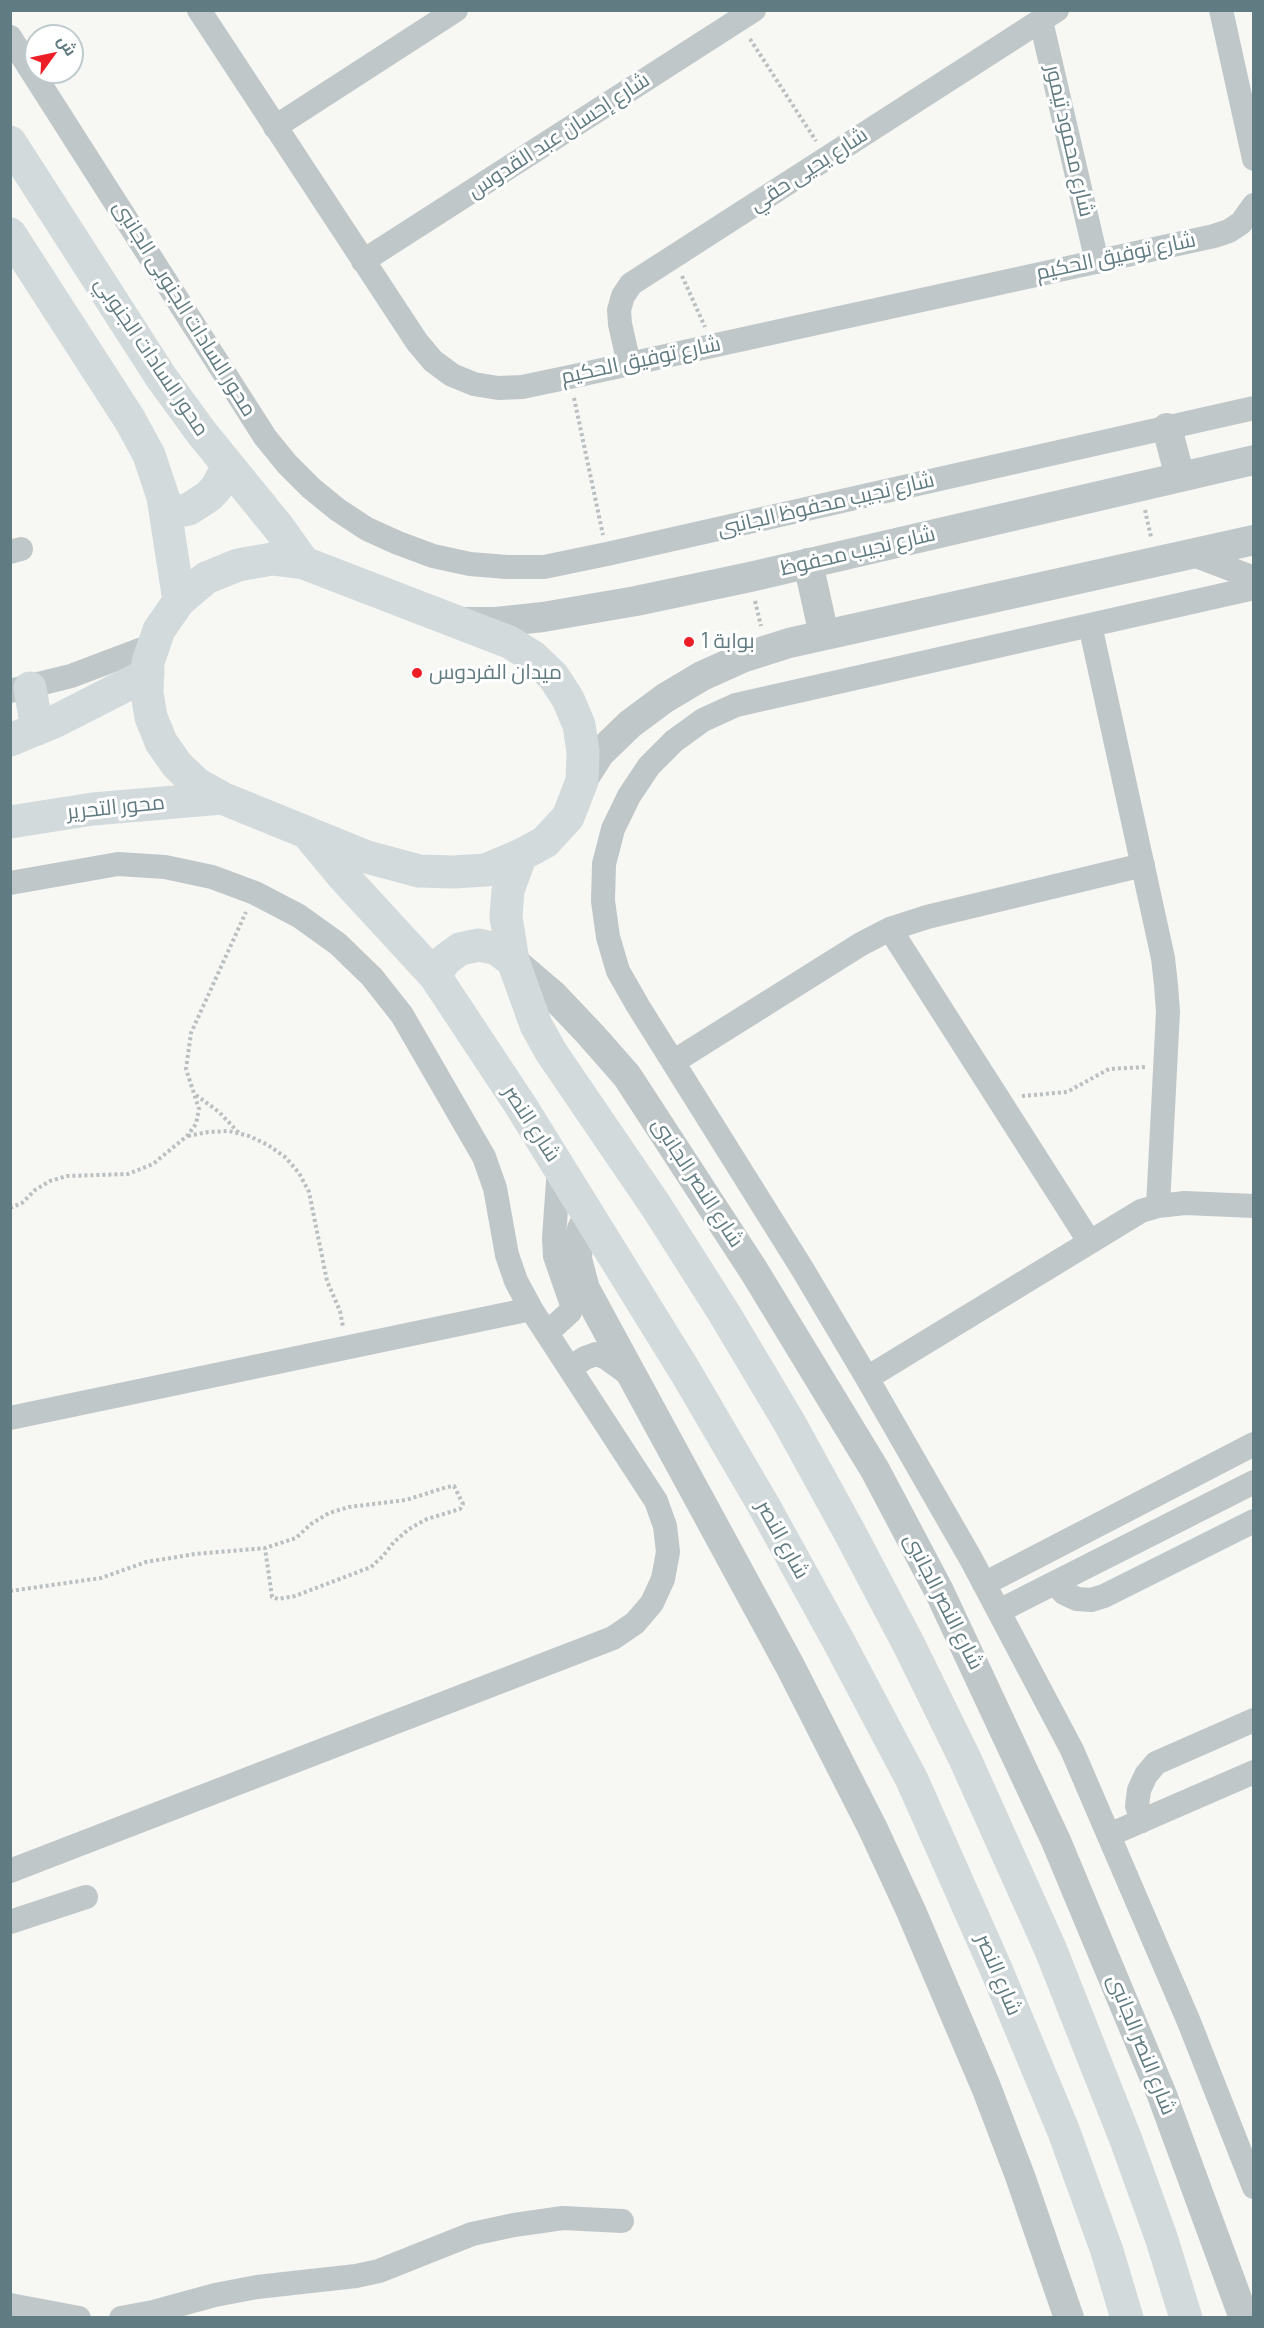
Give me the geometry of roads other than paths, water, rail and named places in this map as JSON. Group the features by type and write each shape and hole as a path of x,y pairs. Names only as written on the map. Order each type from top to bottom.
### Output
{"main road":[{"name":"محور السادات الجنوبي","path":"10,142 161,377 304,563"},
{"path":"10,234 141,437 157,474 166,514 178,601"},
{"path":"166,514 189,509 209,496 217,487 228,466"},
{"path":"272,559 304,563 508,642 532,656 553,675 568,699 579,725 583,752 582,781 568,818 545,842 522,855 486,870 419,871 366,857 222,798 197,784 177,765 161,742 151,717 147,693 150,660 159,630 178,601 206,578 238,565 272,559"},
{"path":"20,690 24,734 150,660"},
{"name":"محور التحرير","path":"10,822 93,809 222,798"},
{"name":"شارع النصر","path":"308,834 342,875 435,976 590,1215 764,1506 912,1780 1001,1979 1064,2132 1107,2251 1127,2318"},
{"path":"522,855 508,890 506,917 513,961 532,1016 551,1052 656,1206 730,1323 845,1523 909,1645 965,1759 1050,1948 1126,2140 1161,2237 1186,2318"},
{"path":"435,976 445,960 460,949 479,945 497,950 513,961"}],"street":[{"name":"شارع توفيق الحكيم","path":"199,10 417,342 433,361 452,375 474,384 498,388 522,387 1097,262 1229,231 1242,223 1254,205"},
{"path":"275,127 456,10"},
{"path":"1221,10 1254,159"},
{"name":"شارع إحسان عبد القدوس","path":"363,261 739,16"},
{"name":"شارع يحيى حقي","path":"629,364 619,310 623,296 631,284 1049,16"},
{"name":"شارع محمود تيمور","path":"1049,16 1097,262"},
{"name":"محور السادات الجنوبى الجانبى","path":"10,37 265,437 311,488 338,510 367,529 398,543"},
{"name":"شارع نجيب محفوظ الجانبى","path":"398,543 442,558 470,564 544,567 1254,408"},
{"path":"1167,429 1180,477"},
{"name":"شارع نجيب محفوظ","path":"459,622 496,622 577,612 750,577 1254,460"},
{"path":"582,781 600,753 630,724 665,698 702,676 741,658 824,636 1254,540"},
{"path":"1191,554 1254,578"},
{"path":"808,563 824,636"},
{"path":"1254,588 736,705 704,720 666,749 649,766 629,796 613,829 604,864 603,901 608,937 618,971 867,1378 999,1611 1072,1750 1188,2022 1254,2187"},
{"path":"1090,625 1143,866 1166,985 1165,1067 1158,1206"},
{"path":"20,690 71,676 150,660"},
{"path":"10,883 118,864 165,867 212,878 255,893 299,916 338,944 372,977 402,1015 484,1157 495,1188 507,1255 516,1281 531,1309 656,1501 665,1526 668,1552 663,1579 652,1603 635,1623 613,1638 10,1871"},
{"path":"673,1062 861,944 890,929 927,917 1143,866"},
{"path":"890,929 1089,1241"},
{"name":"شارع النصر الجانبى","path":"513,961 561,1004 627,1076 760,1281 875,1470 939,1591 1056,1841 1162,2095 1244,2318"},
{"path":"547,1333 570,1312 572,1305 555,1256 554,1238 559,1167"},
{"path":"867,1378 1124,1220 1158,1206 1185,1203 1254,1206"},
{"path":"590,1215 582,1229 578,1244 577,1259 585,1289 817,1717 911,1911 986,2087 1020,2176 1069,2318"},
{"path":"10,1418 531,1309"},
{"path":"570,1368 596,1354 605,1357 634,1379"},
{"path":"984,1584 1254,1444"},
{"path":"999,1611 1254,1482"},
{"path":"1055,1583 1064,1593 1077,1599 1091,1600 1104,1596 1254,1521"},
{"path":"1096,1526 1111,1554"},
{"path":"1142,1821 1137,1806 1139,1790 1146,1775 1156,1763 1254,1720"},
{"path":"1109,1835 1254,1772"},
{"path":"10,1922 86,1897"},
{"path":"121,2318 257,2287 356,2276 379,2271 472,2234 514,2225 563,2218 622,2221"},
{"path":"10,2305 79,2318"}],"place":[{"name":"بوابة 1","path":"689,642"},
{"name":"ميدان الفردوس","path":"417,673"}]}
